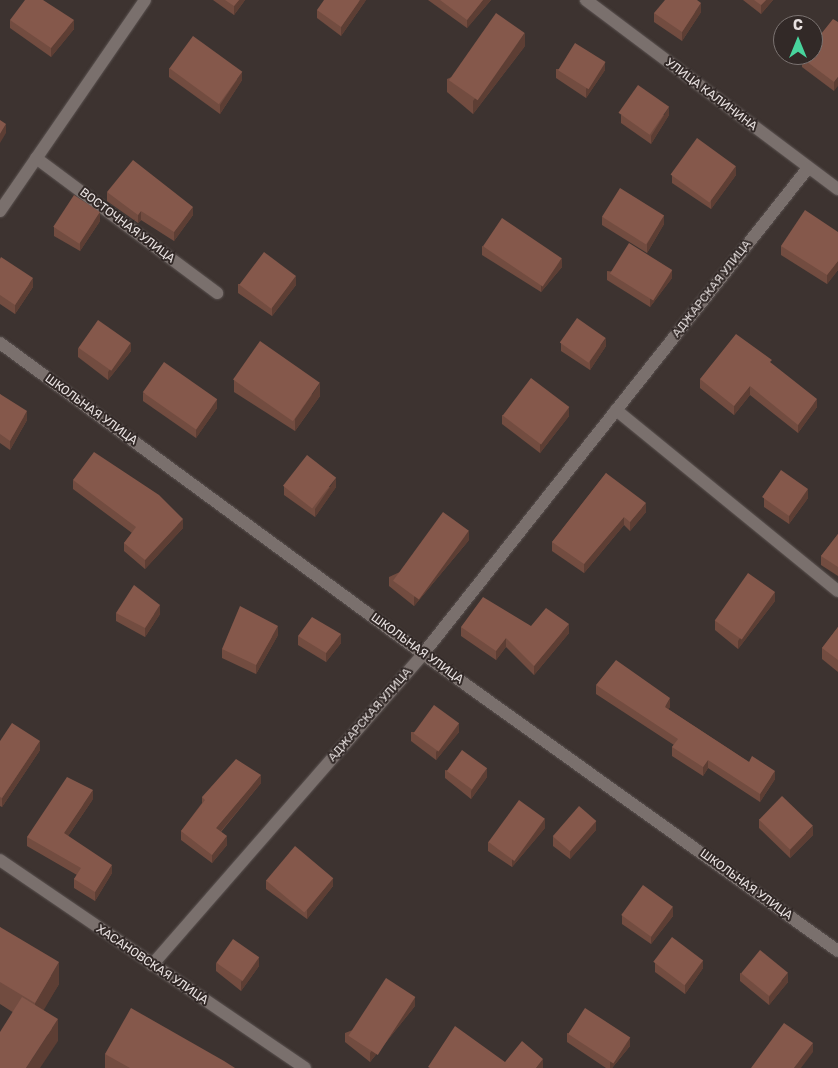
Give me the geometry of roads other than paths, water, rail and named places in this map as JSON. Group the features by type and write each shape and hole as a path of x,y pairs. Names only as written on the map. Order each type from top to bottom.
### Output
{"street":[{"path":"0,211 145,0"},
{"name":"УЛИЦА КАЛИНИНА","path":"586,0 838,189"},
{"name":"ВОСТОЧНАЯ УЛИЦА","path":"36,158 217,293"},
{"name":"АДЖАРСКАЯ УЛИЦА","path":"152,965 423,654 808,168"},
{"name":"ШКОЛЬНАЯ УЛИЦА","path":"0,343 423,654 838,951"},
{"path":"616,410 838,592"},
{"name":"ХАСАНОВСКАЯ УЛИЦА","path":"0,860 305,1068"}]}
